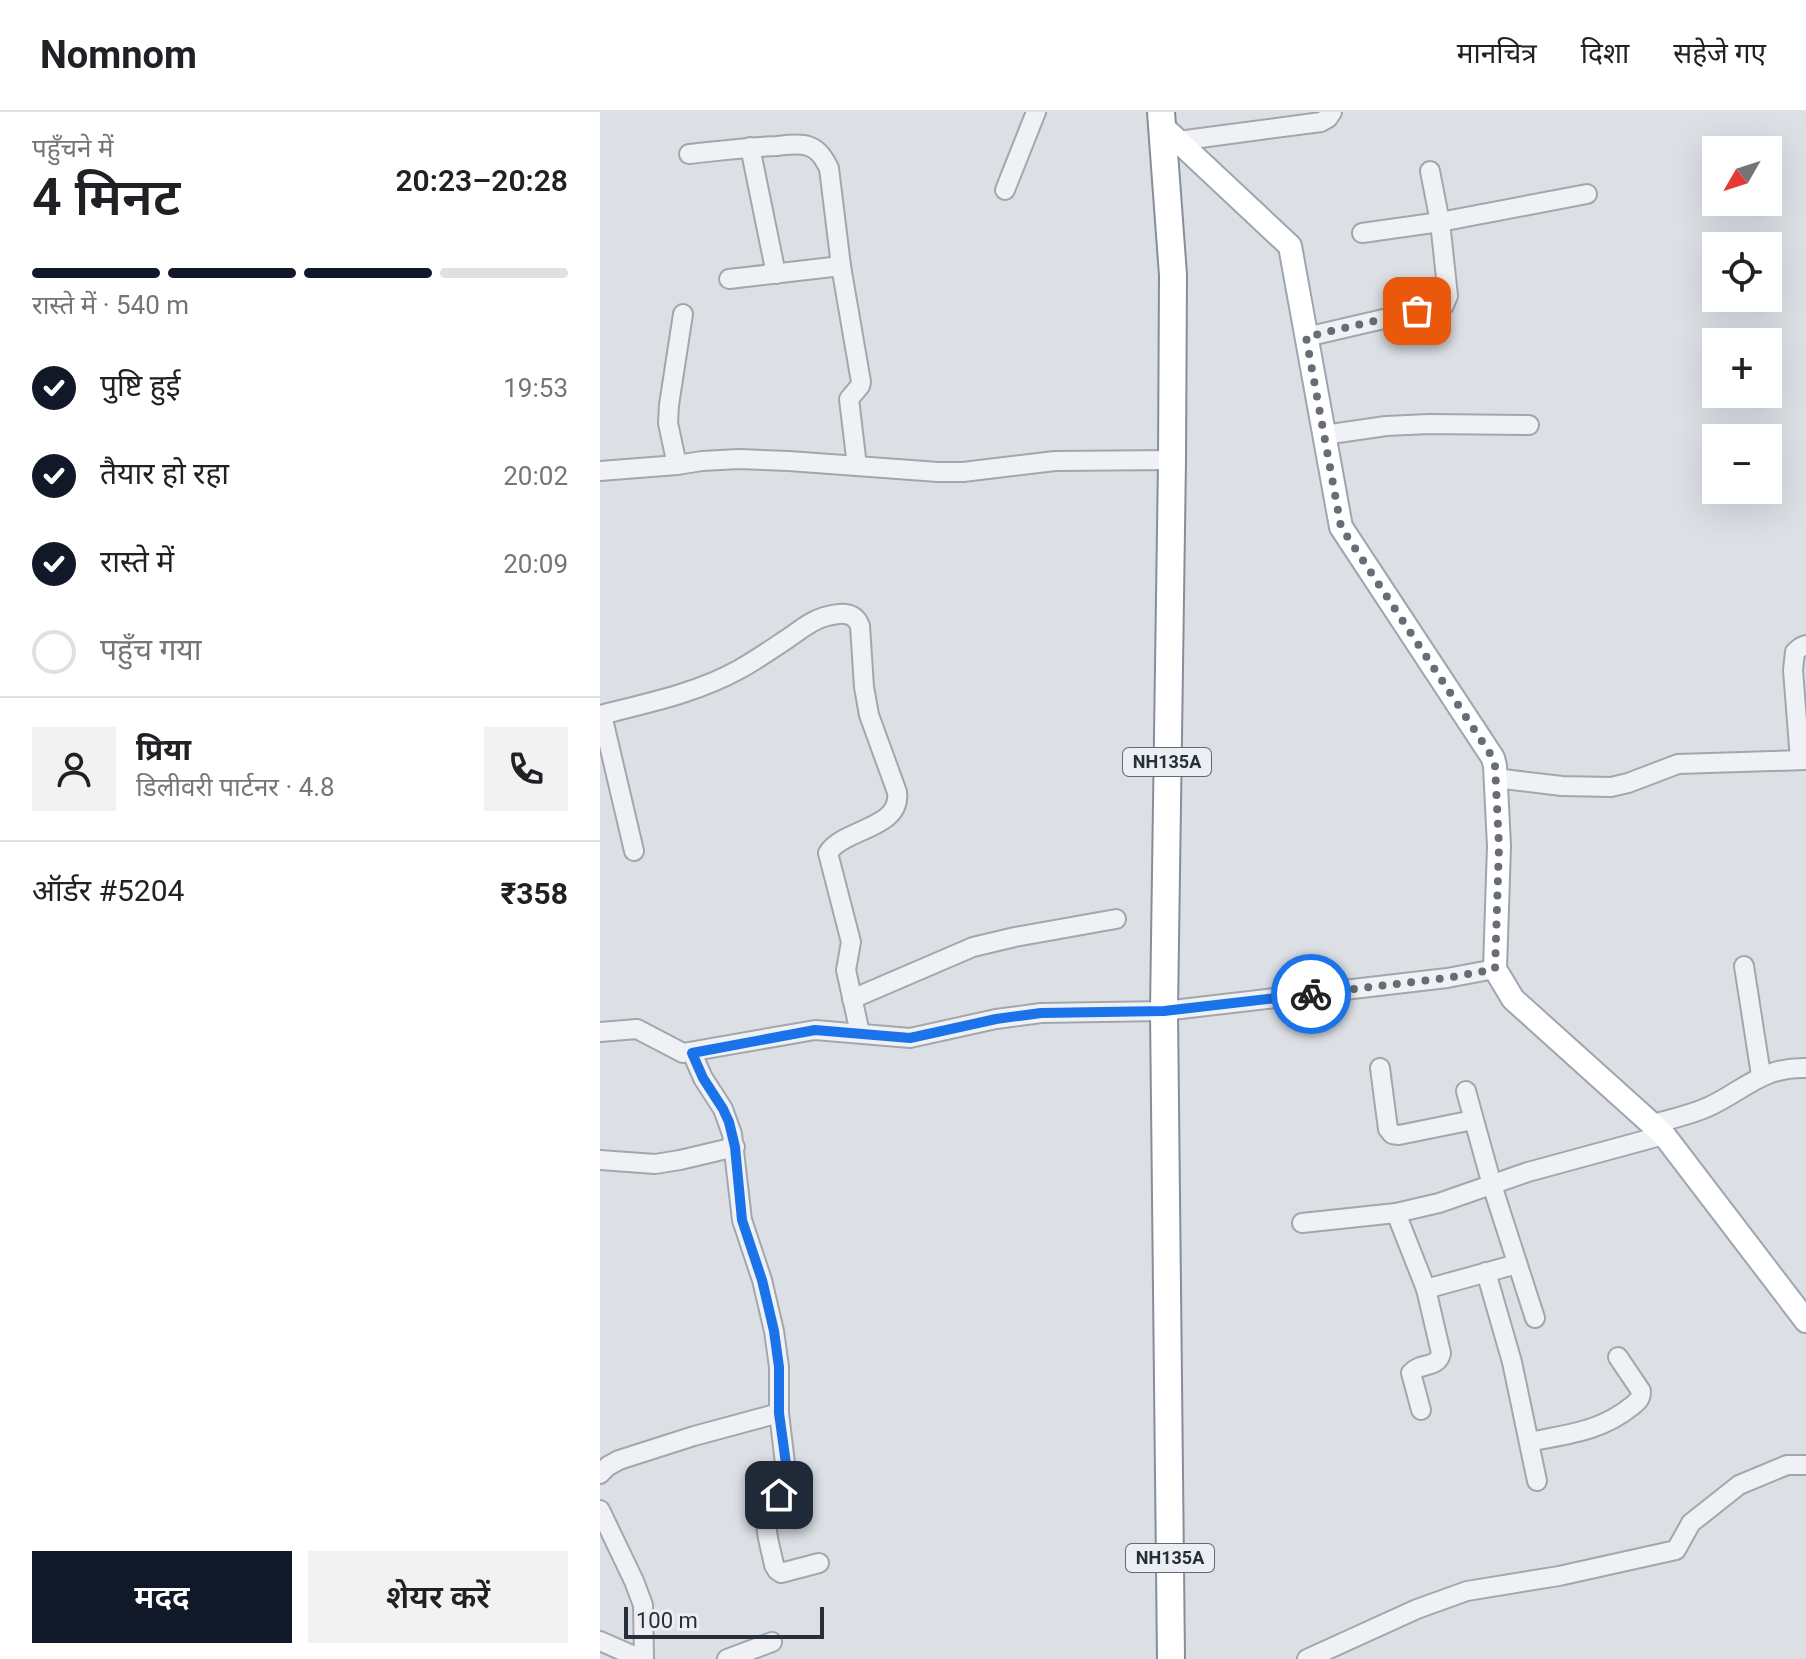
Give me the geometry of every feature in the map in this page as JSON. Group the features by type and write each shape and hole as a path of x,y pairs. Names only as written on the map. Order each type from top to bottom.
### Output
{"highway":[{"name":"NH135A","path":"1163,123 1173,275 1164,1011 1171,1659"}],"main road":[{"path":"1163,123 1290,246 1341,527 1493,758 1499,846 1495,969 1513,999 1659,1130 1806,1321"}],"street":[{"path":"1005,190 1036,112"},
{"path":"1163,123 1321,122 1332,112"},
{"path":"689,154 807,145 823,156 829,168 841,266 861,382 849,399 857,466"},
{"path":"750,147 776,274"},
{"path":"1306,337 1444,305 1448,296 1440,222 1430,171"},
{"path":"1362,233 1440,222 1587,194"},
{"path":"729,279 841,266"},
{"path":"677,465 668,415 683,314"},
{"path":"1324,435 1386,426 1529,425"},
{"path":"600,471 739,459 963,472 1055,461 1172,460"},
{"path":"634,851 601,715 665,699 722,678 743,668 806,625 826,616 850,614 857,619 869,715 898,801 897,808 887,818 835,844 828,853 851,942 846,970 860,1033"},
{"path":"1495,773 1562,786 1602,787 1628,783 1678,764 1803,760 1793,657 1797,649 1806,645"},
{"path":"852,999 973,947 1116,919"},
{"path":"1744,966 1761,1075"},
{"path":"600,1032 637,1029 683,1053 815,1030 910,1038 996,1019 1041,1013 1164,1011 1447,978 1495,969"},
{"path":"692,1053 729,1122 735,1147 742,1220 762,1280 774,1331 787,1480 784,1491 767,1515 774,1565 781,1573 819,1563"},
{"path":"1380,1068 1388,1129 1392,1134 1473,1120"},
{"path":"1302,1223 1396,1213 1439,1203 1659,1130 1761,1075 1806,1068"},
{"path":"1466,1091 1492,1185 1535,1318"},
{"path":"600,1160 655,1164 735,1147"},
{"path":"1396,1213 1426,1289 1441,1356 1436,1362 1411,1373 1421,1410"},
{"path":"1426,1289 1517,1264"},
{"path":"1486,1272 1512,1362 1537,1481"},
{"path":"1529,1442 1602,1426 1638,1401 1641,1391 1618,1357"},
{"path":"600,1474 619,1460 779,1413"},
{"path":"1307,1659 1417,1609 1467,1591 1559,1576 1676,1550 1691,1523 1739,1485 1787,1465 1806,1465"},
{"path":"600,1510 643,1605 643,1659 600,1641"},
{"path":"727,1659 772,1642"}],"way so far":[{"path":"1311,994 1447,978 1495,969 1499,846 1493,758 1341,527 1306,337 1417,311"}],"route":[{"path":"779,1495 786,1487 787,1471 779,1413 779,1367 774,1331 762,1280 742,1220 735,1147 729,1122 692,1053 815,1030 910,1038 996,1019 1041,1013 1164,1011 1311,994"}]}
